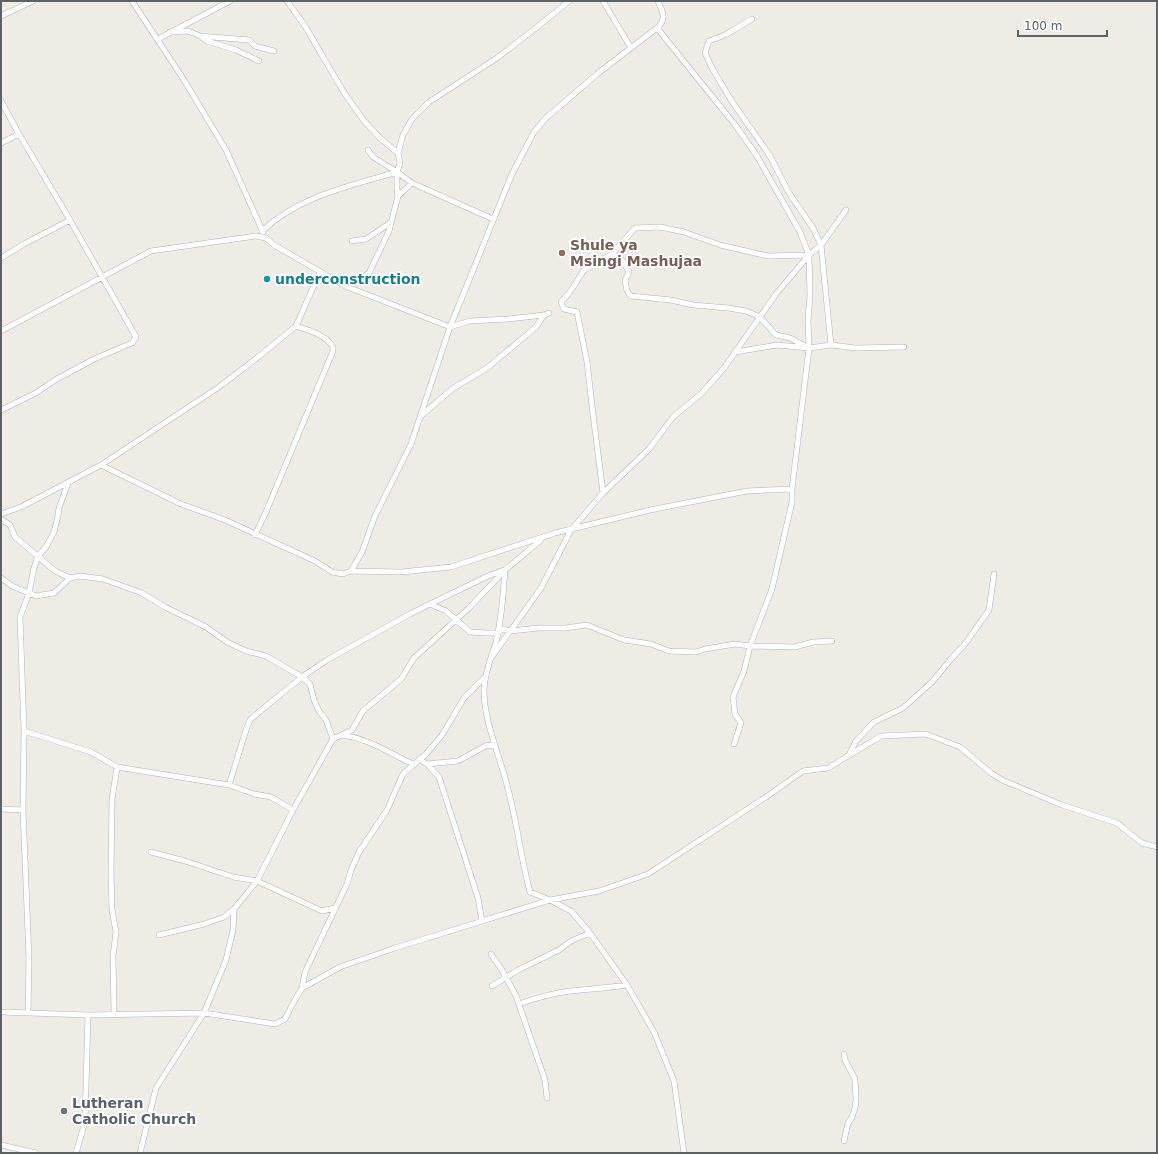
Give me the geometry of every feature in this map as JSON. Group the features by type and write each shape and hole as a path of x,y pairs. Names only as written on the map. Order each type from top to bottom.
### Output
{"street":[{"path":"1,16 33,1"},
{"path":"132,1 158,39 226,150 262,231 266,238 274,245 345,286 450,327 470,322 508,320 546,314 536,327 487,368 452,389 421,415"},
{"path":"158,39 230,1"},
{"path":"286,1 305,26 343,91 364,121 381,139 398,153"},
{"path":"355,283 369,273 389,231 398,196 396,188 400,163 398,153 403,135 412,119 429,102 497,58 569,1"},
{"path":"603,1 631,48"},
{"path":"351,571 362,552 375,516 412,444 450,327 512,174 534,132 546,118 597,74 663,22 663,14 658,1"},
{"path":"752,19 725,35 709,41 705,53 731,100 770,156 789,192 813,228 821,245 832,345"},
{"path":"657,28 736,126 757,156 800,232 809,255 809,348 792,489 792,502 772,589 750,646 744,671 733,697 735,714 741,723 734,744"},
{"path":"170,32 188,31 207,41 236,50 259,62"},
{"path":"200,36 249,40 255,46 274,51"},
{"path":"1,101 134,333 135,340 132,343 94,359 55,380 36,393 1,410"},
{"path":"1,143 19,134"},
{"path":"368,150 373,157 398,172 412,183 493,219"},
{"path":"262,231 274,219 299,204 327,193 398,172"},
{"path":"398,196 412,183"},
{"path":"489,660 498,650 541,588 571,530 603,493 649,449 673,417 702,393 724,368 776,294 809,255 821,245 846,210"},
{"path":"1,258 70,220"},
{"path":"352,241 366,239 391,222"},
{"path":"603,493 592,414 587,362 577,312 564,309 561,302 570,292 584,270 612,254 635,228 660,227 684,232 720,245 768,256 809,255"},
{"path":"1,331 151,251 256,236 266,238"},
{"path":"612,254 622,260 629,272 625,280 627,291 632,296 746,311 760,317 776,335 790,338 809,348"},
{"path":"1,514 21,507 101,465 219,387 296,326 320,272"},
{"path":"255,535 333,351 332,344 326,339 311,331 296,326"},
{"path":"734,352 777,345 809,348 832,345 856,348 904,347"},
{"path":"101,465 181,504 225,520 255,535 315,561 332,572 343,574 351,571 401,572 451,567 571,530 650,510 747,491 792,489"},
{"path":"28,1013 29,958 23,810 24,731 20,617 29,593 38,556 46,547 54,532 59,508 68,483"},
{"path":"1,520 10,525 15,537 55,570 70,578"},
{"path":"159,935 204,924 224,917 234,909 257,881 293,810 333,739 352,730 363,711 401,679 414,658 469,608 505,570 544,538"},
{"path":"229,785 250,720 302,677 327,660 430,604 488,576 505,570"},
{"path":"505,570 498,633 485,677 486,712 494,746 508,788 522,861 530,892 571,911 590,933 627,985 654,1032 674,1081 684,1153"},
{"path":"849,756 856,740 874,722 903,708 932,682 950,659 965,644 989,610 994,574"},
{"path":"1,578 12,586 36,596 54,593 70,578 80,576 102,579 142,593 165,607 206,626 227,642 246,651 266,656 302,677 310,684 314,700 319,711 326,720 333,739"},
{"path":"430,604 446,611 470,632 498,633 503,629 510,632 539,628 565,628 587,625 624,640 651,644 669,651 696,652 735,644 750,646 795,647 813,642 832,641"},
{"path":"1,1012 88,1015 204,1013 275,1024 285,1019 302,988 305,972 347,884 358,852 387,810 403,774 426,754 442,735 464,698 485,677"},
{"path":"24,731 91,752 117,767 229,785 254,794 271,797 293,810"},
{"path":"302,988 340,967 394,948 550,900 599,890 648,874 711,834 803,771 828,768 881,736 926,734 960,747 991,773 1002,780 1062,805 1116,823 1142,843 1157,847"},
{"path":"342,735 356,737 373,743 413,764"},
{"path":"427,764 458,761 487,745 494,746"},
{"path":"419,759 427,764 439,777 475,890 482,921"},
{"path":"114,1014 113,956 116,932 112,910 111,873 112,799 117,767"},
{"path":"1,808 23,810"},
{"path":"151,852 185,861 233,877 257,881 322,911 335,908"},
{"path":"140,1153 156,1088 204,1013 226,960 233,930 234,909"},
{"path":"492,986 559,950 571,941 590,933"},
{"path":"491,954 506,978 519,1004 545,1080 547,1098"},
{"path":"519,1004 546,995 570,991 613,988 627,985"},
{"path":"76,1153 84,1122 88,1015"},
{"path":"844,1054 845,1060 855,1079 856,1099 855,1108 848,1123 844,1141"},
{"path":"1,1145 36,1153"}],"place":[{"name":"Shule ya Msingi Mashujaa","path":"562,253"},
{"name":"underconstruction","path":"267,279"},
{"name":"Lutheran Catholic Church","path":"64,1111"}]}
